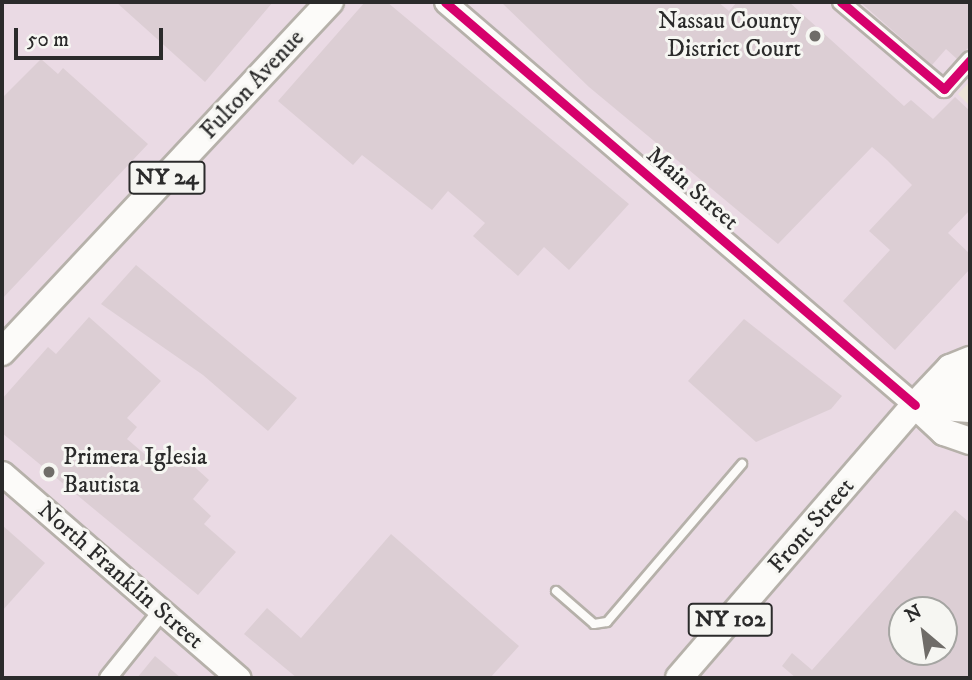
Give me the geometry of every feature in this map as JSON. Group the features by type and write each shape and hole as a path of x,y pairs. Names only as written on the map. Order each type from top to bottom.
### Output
{"main road":[{"name":"Fulton Avenue","path":"2,352 330,2"},
{"name":"Front Street","path":"680,678 915,405 950,368 970,360"},
{"path":"915,405 970,386"},
{"path":"915,405 970,409"},
{"path":"915,405 944,432 970,441"},
{"name":"North Franklin Street","path":"2,473 239,678"}],"street":[{"name":"Main Street","path":"445,2 915,405"},
{"path":"841,2 944,89 970,60"},
{"path":"108,678 161,612"}],"lane":[{"path":"556,591 594,624 607,622 743,464"}],"shaded area":[{"path":"2,2 970,2 970,81 958,94 970,106 970,347 906,423 970,450 970,678 2,678"}],"building":[{"path":"116,2 273,2 205,82"},
{"path":"365,2 387,2 629,204 569,270 544,247 518,276 473,236 485,223 448,191 432,210 362,155 353,165 278,101"},
{"path":"501,2 718,2 729,11 737,2 789,2 904,106 911,100 933,119 955,97 970,111 970,210 948,233 970,254 970,269 895,350 843,301 890,250 869,231 912,185 887,160 872,147 778,244 589,87"},
{"path":"860,2 970,2 970,46 957,59 946,49 932,65"},
{"path":"41,59 58,74 63,68 148,144 2,299 2,98"},
{"path":"136,265 297,398 268,431 203,375 101,304"},
{"path":"89,317 161,381 127,418 137,427 127,439 162,469 177,451 209,480 193,499 211,516 204,524 236,552 198,595 2,433 2,399 48,347 56,354"},
{"path":"744,319 842,396 831,409 756,442 688,381"},
{"path":"955,510 970,523 970,678 796,678 782,666 792,653 812,670"},
{"path":"2,525 45,563 2,611"},
{"path":"391,534 519,646 490,678 297,678 244,634 267,608 301,638"},
{"path":"155,656 181,678 137,678"}],"cycle path":[{"path":"445,2 915,405"},
{"path":"841,2 944,89 970,60"}],"place":[{"name":"Nassau County District Court","path":"815,36"},
{"name":"Primera Iglesia Bautista","path":"49,472"}]}
